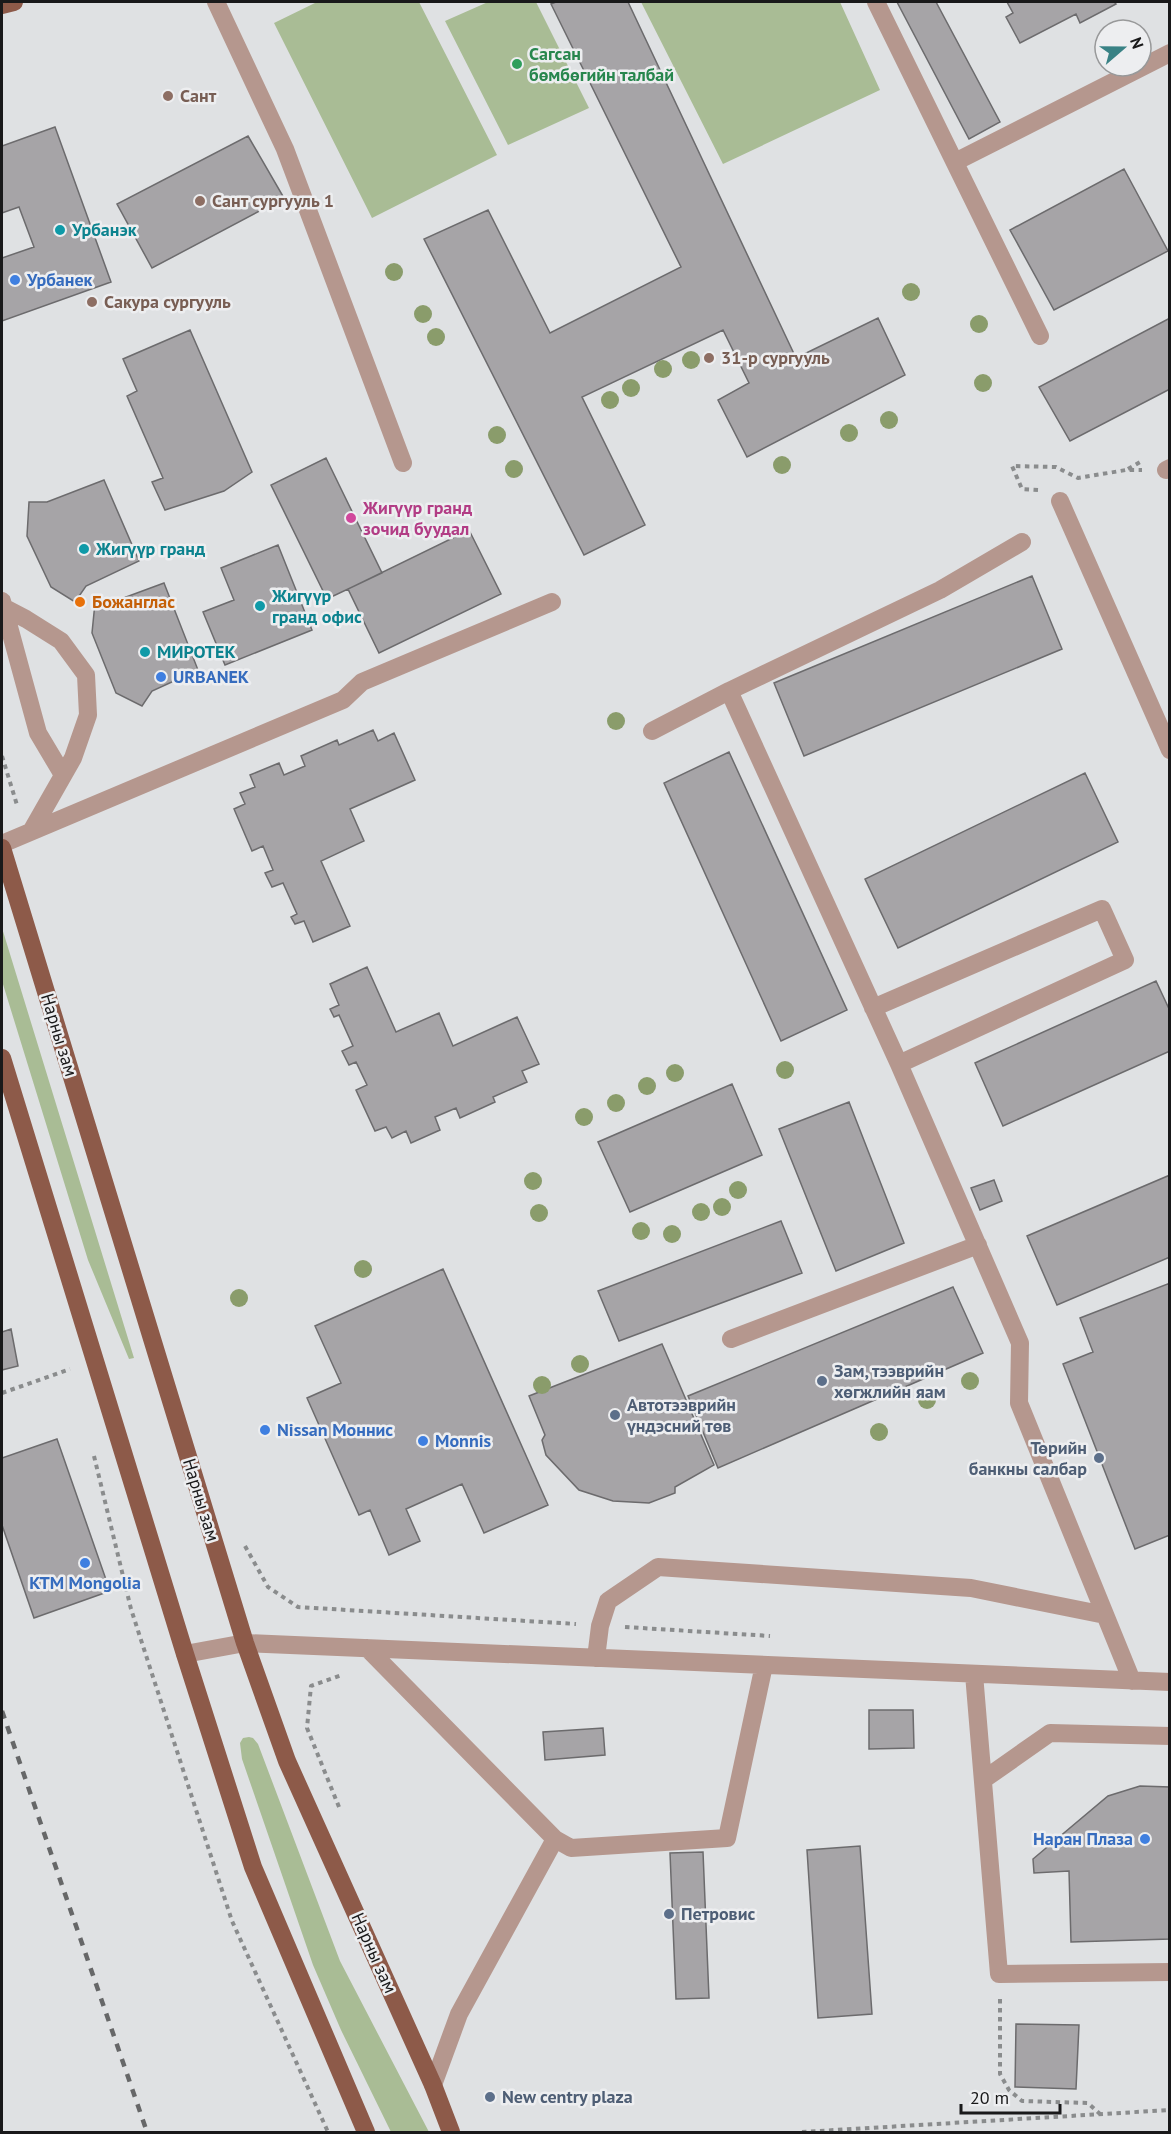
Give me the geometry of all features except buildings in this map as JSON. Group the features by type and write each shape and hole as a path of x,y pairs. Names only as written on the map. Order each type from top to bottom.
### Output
{"main road":[{"path":"2,5 14,2"},
{"name":"Нарны зам","path":"2,848 244,1643 287,1761 433,2085 451,2133"},
{"path":"2,1058 184,1654 253,1867 366,2133"}],"street":[{"path":"216,2 285,149 403,463"},
{"path":"876,2 1040,336"},
{"path":"954,162 1170,53"},
{"path":"1060,501 1170,750"},
{"path":"652,731 729,691 940,590 1022,542"},
{"path":"2,844 28,831 343,700 362,682 552,602"},
{"path":"2,604 61,641 86,675 88,715 73,759 28,831"},
{"path":"2,604 38,733 63,775"},
{"path":"729,691 899,1064 1020,1343 1019,1403 1132,1680"},
{"path":"873,1008 1102,909 1125,960 899,1064"},
{"path":"731,1339 978,1245"},
{"path":"596,1658 600,1626 608,1601 658,1567 971,1588 1106,1615"},
{"path":"184,1654 244,1643 1170,1682"},
{"path":"367,1648 555,1839 571,1848 727,1838 764,1665"},
{"path":"974,1674 999,1974 1170,1972"},
{"path":"983,1780 1050,1733 1170,1736"},
{"path":"433,2085 459,2014 555,1839"}],"path":[{"path":"1022,489 1012,466 1056,467 1078,478 1126,470 1168,469"},
{"path":"2,756 28,831"},
{"path":"2,1393 71,1369"},
{"path":"240,1538 268,1587 298,1607 776,1637"},
{"path":"131,1609 232,1921 328,2133"},
{"path":"343,1815 307,1728 311,1686 348,1672"},
{"path":"999,1974 1000,2074 1009,2090 1022,2101 1088,2103 1101,2115"},
{"path":"802,2133 1170,2110"}],"green space":[{"path":"317,2 419,2 497,155 372,218 274,23"},
{"name":"Сагсан бөмбөгийн талбай","path":"488,2 536,2 589,108 508,145 445,21"},
{"path":"641,2 840,2 880,90 723,164"},
{"path":"2,928 134,1358 129,1359 88,1260 2,981"},
{"path":"249,1737 258,1744 340,1961 429,2132 391,2132 341,2030 313,1965 242,1759 240,1743 243,1738"}],"railway":[{"path":"2,1711 147,2132"}],"place":[{"name":"Сагсан бөмбөгийн талбай","path":"517,64"},
{"name":"Сант","path":"168,96"},
{"name":"Сант сургууль 1","path":"200,201"},
{"name":"Урбанэк","path":"60,230"},
{"name":"Урбанек","path":"15,280"},
{"name":"Сакура сургууль","path":"92,302"},
{"name":"31-р сургууль","path":"709,358"},
{"name":"Жигүүр гранд зочид буудал","path":"351,518"},
{"name":"Жигүүр гранд","path":"84,549"},
{"name":"Божанглас","path":"80,602"},
{"name":"Жигүүр гранд офис","path":"260,606"},
{"name":"МИРОТЕК","path":"145,652"},
{"name":"URBANEK","path":"161,677"},
{"name":"Зам, тээврийн хөгжлийн яам","path":"822,1381"},
{"name":"Автотээврийн үндэсний төв","path":"615,1415"},
{"name":"Nissan Моннис","path":"265,1430"},
{"name":"Monnis","path":"423,1441"},
{"name":"Төрийн банкны салбар","path":"1099,1458"},
{"name":"KTM Mongolia","path":"85,1563"},
{"name":"Наран Плаза","path":"1145,1839"},
{"name":"Петровис","path":"669,1914"},
{"name":"New centry plaza","path":"490,2097"}]}
